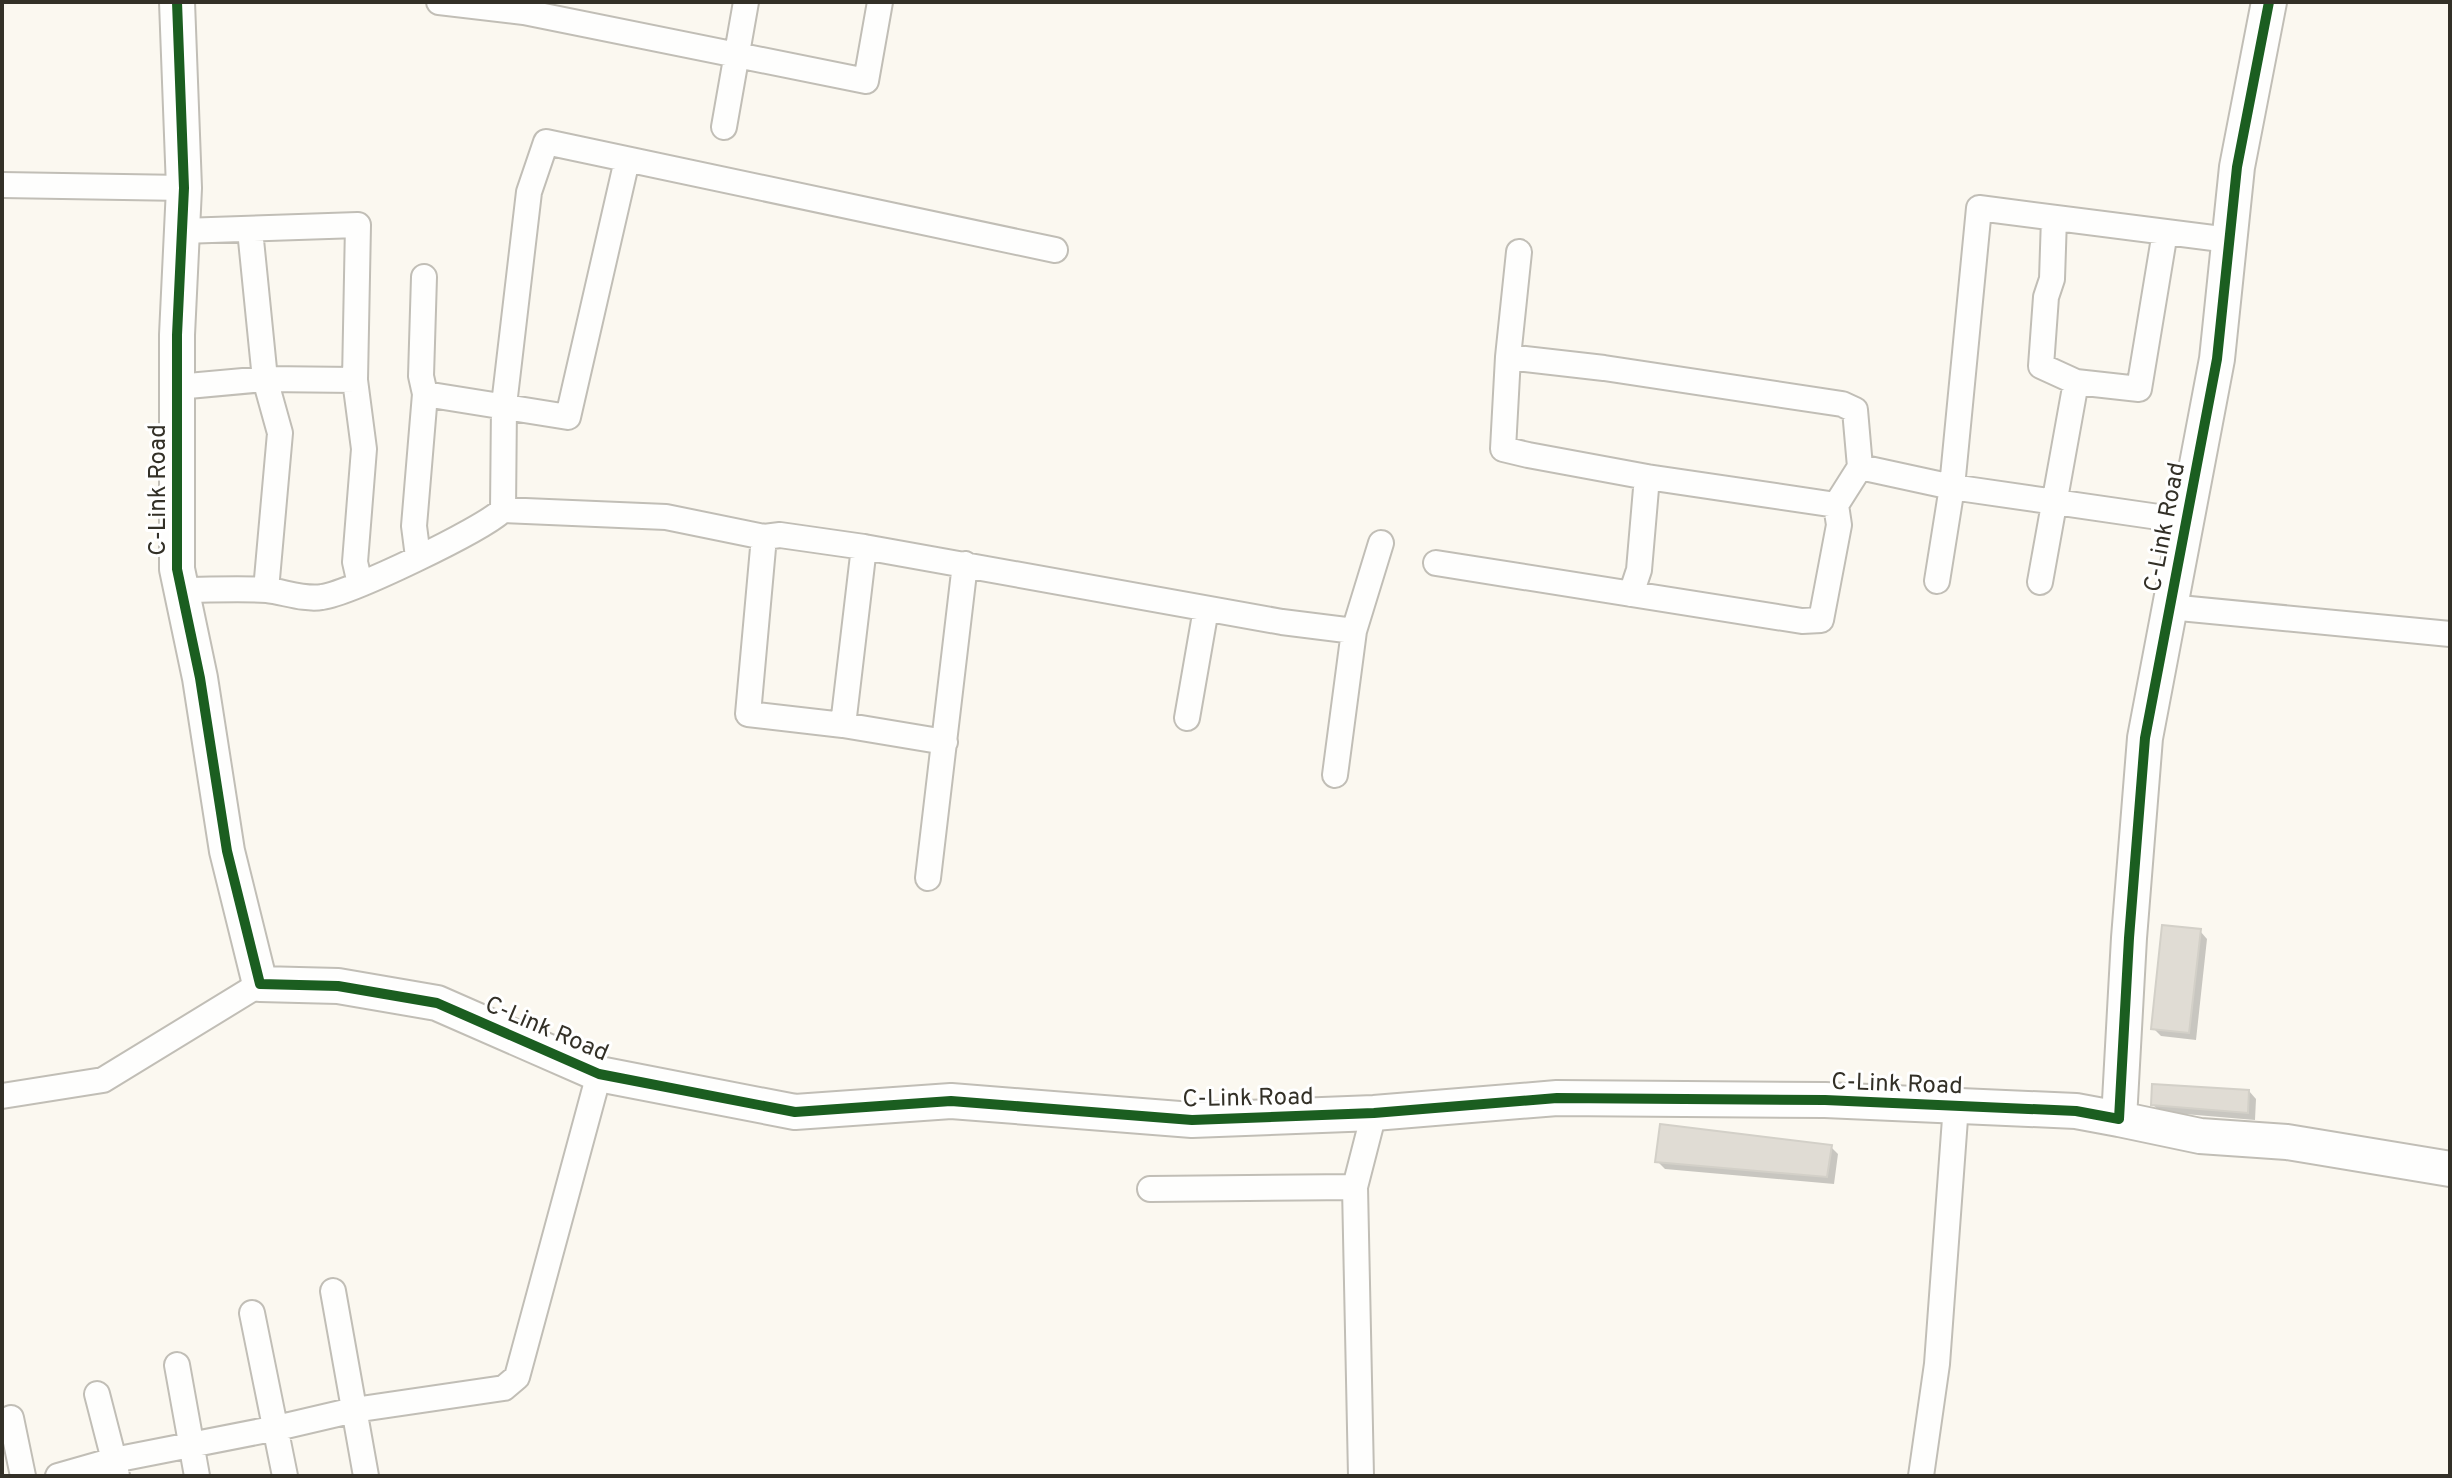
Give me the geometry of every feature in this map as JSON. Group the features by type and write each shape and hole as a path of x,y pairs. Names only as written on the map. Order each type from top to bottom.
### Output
{"street":[{"name":"C-Link Road","path":"177,2 184,188 177,387 177,569 200,678 227,851 260,984 338,986 437,1003 599,1074 795,1112 951,1101 1192,1120 1374,1113 1557,1098 1825,1100 2076,1111 2119,1119 2145,738 2217,359 2237,167 2269,2"},
{"path":"439,2 524,12 866,81 880,2"},
{"path":"724,127 746,2"},
{"path":"181,590 266,590 320,598 360,584 418,557 493,520 503,510 504,405 529,192 546,142 1055,250"},
{"path":"425,394 568,417 627,160"},
{"path":"2,185 184,188"},
{"path":"1937,581 1952,487 1979,208 2229,240"},
{"path":"2054,218 2052,279 2046,297 2041,366 2076,382 2139,389 2165,232"},
{"path":"182,231 358,225 355,380 364,449 355,562 360,584"},
{"path":"250,230 265,379 280,433 266,590"},
{"path":"1519,252 1508,357 1503,449 1647,477 1836,505"},
{"path":"418,557 414,526 425,394 421,376 424,277"},
{"path":"1436,563 1802,621 1821,620 1839,525 1836,505 1860,467 1855,410 1842,404 1604,368 1508,357"},
{"path":"177,387 265,379 355,380"},
{"path":"2040,582 2076,382"},
{"path":"1860,467 1952,487 2186,521"},
{"path":"1631,594 1639,570 1647,477"},
{"path":"503,510 666,517 764,537 780,535 864,547 1206,609 1354,631"},
{"path":"764,537 748,714 843,725 945,742"},
{"path":"1335,775 1354,631 1381,543"},
{"path":"843,725 864,547"},
{"path":"928,878 965,564"},
{"path":"2169,607 2450,634"},
{"path":"1187,718 1206,609"},
{"path":"2,1096 103,1080 260,984"},
{"path":"58,1476 115,1468 193,1445 354,1410 504,1388 517,1377 599,1074"},
{"path":"1921,1476 1937,1364 1956,1105"},
{"path":"1361,1476 1355,1187 1374,1113"},
{"path":"2119,1119 2200,1136 2287,1142 2450,1169"},
{"path":"1150,1189 1355,1187"},
{"path":"333,1291 366,1476"},
{"path":"252,1313 285,1476"},
{"path":"177,1365 197,1476"},
{"path":"97,1394 115,1468"},
{"path":"11,1418 23,1476"}],"building":[{"path":"2162,925 2201,929 2189,1033 2151,1029"},
{"path":"2152,1084 2249,1090 2248,1113 2151,1105"},
{"path":"1660,1124 1832,1145 1827,1177 1655,1162"}],"cycle path":[{"path":"177,2 184,188 177,335 177,569 200,678 227,851 260,984 338,986 437,1003 599,1074 795,1112 951,1101 1192,1120 1374,1113 1557,1098 1825,1100 2076,1111 2119,1119 2145,738 2217,359 2237,167 2269,2"}]}
